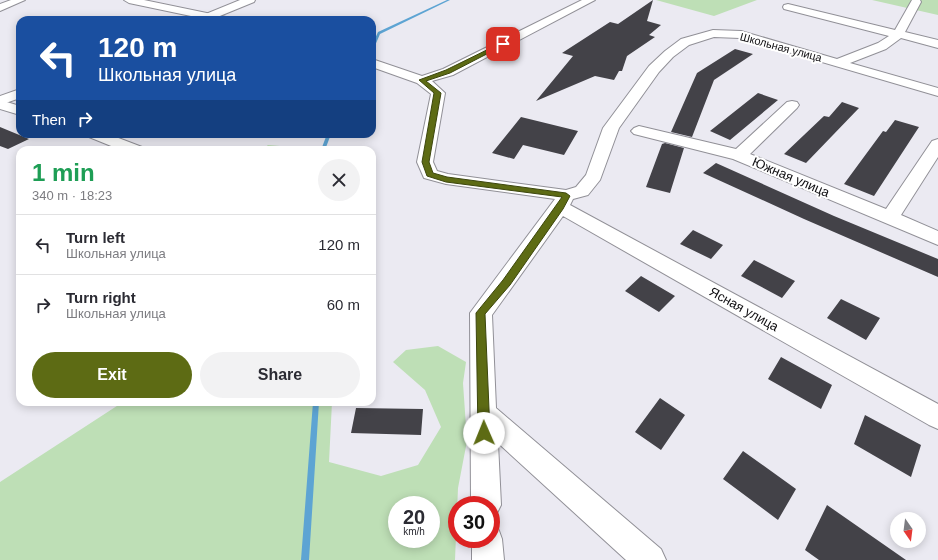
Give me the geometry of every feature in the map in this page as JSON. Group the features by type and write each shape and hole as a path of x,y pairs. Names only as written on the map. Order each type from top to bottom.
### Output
{"main road":[{"path":"210,16 250,0"},
{"path":"0,101 16,95"}],"street":[{"path":"0,8 20,0"},
{"path":"129,0 197,16"},
{"path":"422,80 448,72 590,0"},
{"path":"838,63 882,46 898,35 916,2"},
{"path":"788,7 938,44"},
{"name":"Школьная улица","path":"563,201 582,191 594,176 611,128 654,69 669,54 685,42 713,33 741,35 938,92"},
{"path":"376,64 422,80 438,93 425,162 430,174 446,180 563,201 506,282 481,313 486,496"},
{"path":"0,104 16,110"},
{"path":"739,155 792,105"},
{"name":"Южная улица","path":"639,131 739,155 938,238"},
{"path":"104,138 126,146"},
{"path":"890,218 938,144"},
{"name":"Ясная улица","path":"563,201 938,417"},
{"path":"484,416 650,560"},
{"path":"487,548 488,560"}],"green space":[{"path":"656,0 757,0 714,16"},
{"path":"872,0 938,0 938,15"},
{"path":"438,346 466,362 463,383 467,441 458,496 448,496 448,548 456,548 455,560 0,560 0,482 117,406 332,406 329,462 381,476 418,465 441,427 425,390 393,362 406,350"}],"building":[{"path":"653,0 647,21 661,25 649,35 655,37 627,56 622,71 619,71 614,80 595,76 536,101 573,56 562,53 610,22 618,24"},
{"path":"735,49 753,54 714,80 692,137 671,132 697,73"},
{"path":"758,93 778,100 730,140 710,131"},
{"path":"842,102 859,108 806,163 784,154 824,116 829,117"},
{"path":"521,117 578,131 564,155 523,145 514,159 492,153"},
{"path":"895,120 919,127 874,196 844,184 883,131 886,132"},
{"path":"0,127 16,134 16,138 29,139 8,149 0,146"},
{"path":"665,143 684,148 670,193 646,187 662,144"},
{"path":"716,163 834,216 938,259 938,277 703,173"},
{"path":"693,230 723,245 711,259 680,244"},
{"path":"754,260 795,281 782,298 741,276"},
{"path":"641,276 675,296 659,312 625,291"},
{"path":"841,299 880,318 866,340 827,318"},
{"path":"781,357 832,385 821,409 768,379"},
{"path":"660,398 685,415 661,450 635,432"},
{"path":"356,408 423,409 421,435 351,433"},
{"path":"865,415 921,445 911,477 854,444"},
{"path":"743,451 796,489 778,520 723,479"},
{"path":"827,505 906,560 819,560 805,550"}],"waterway":[{"path":"376,39 379,33 449,0"},
{"path":"324,146 328,138"},
{"path":"305,560 316,406"}],"route":[{"path":"484,433 481,313 506,282 560,207 566,196 446,180 430,174 425,162 438,93 422,80 448,72 503,44"}]}
